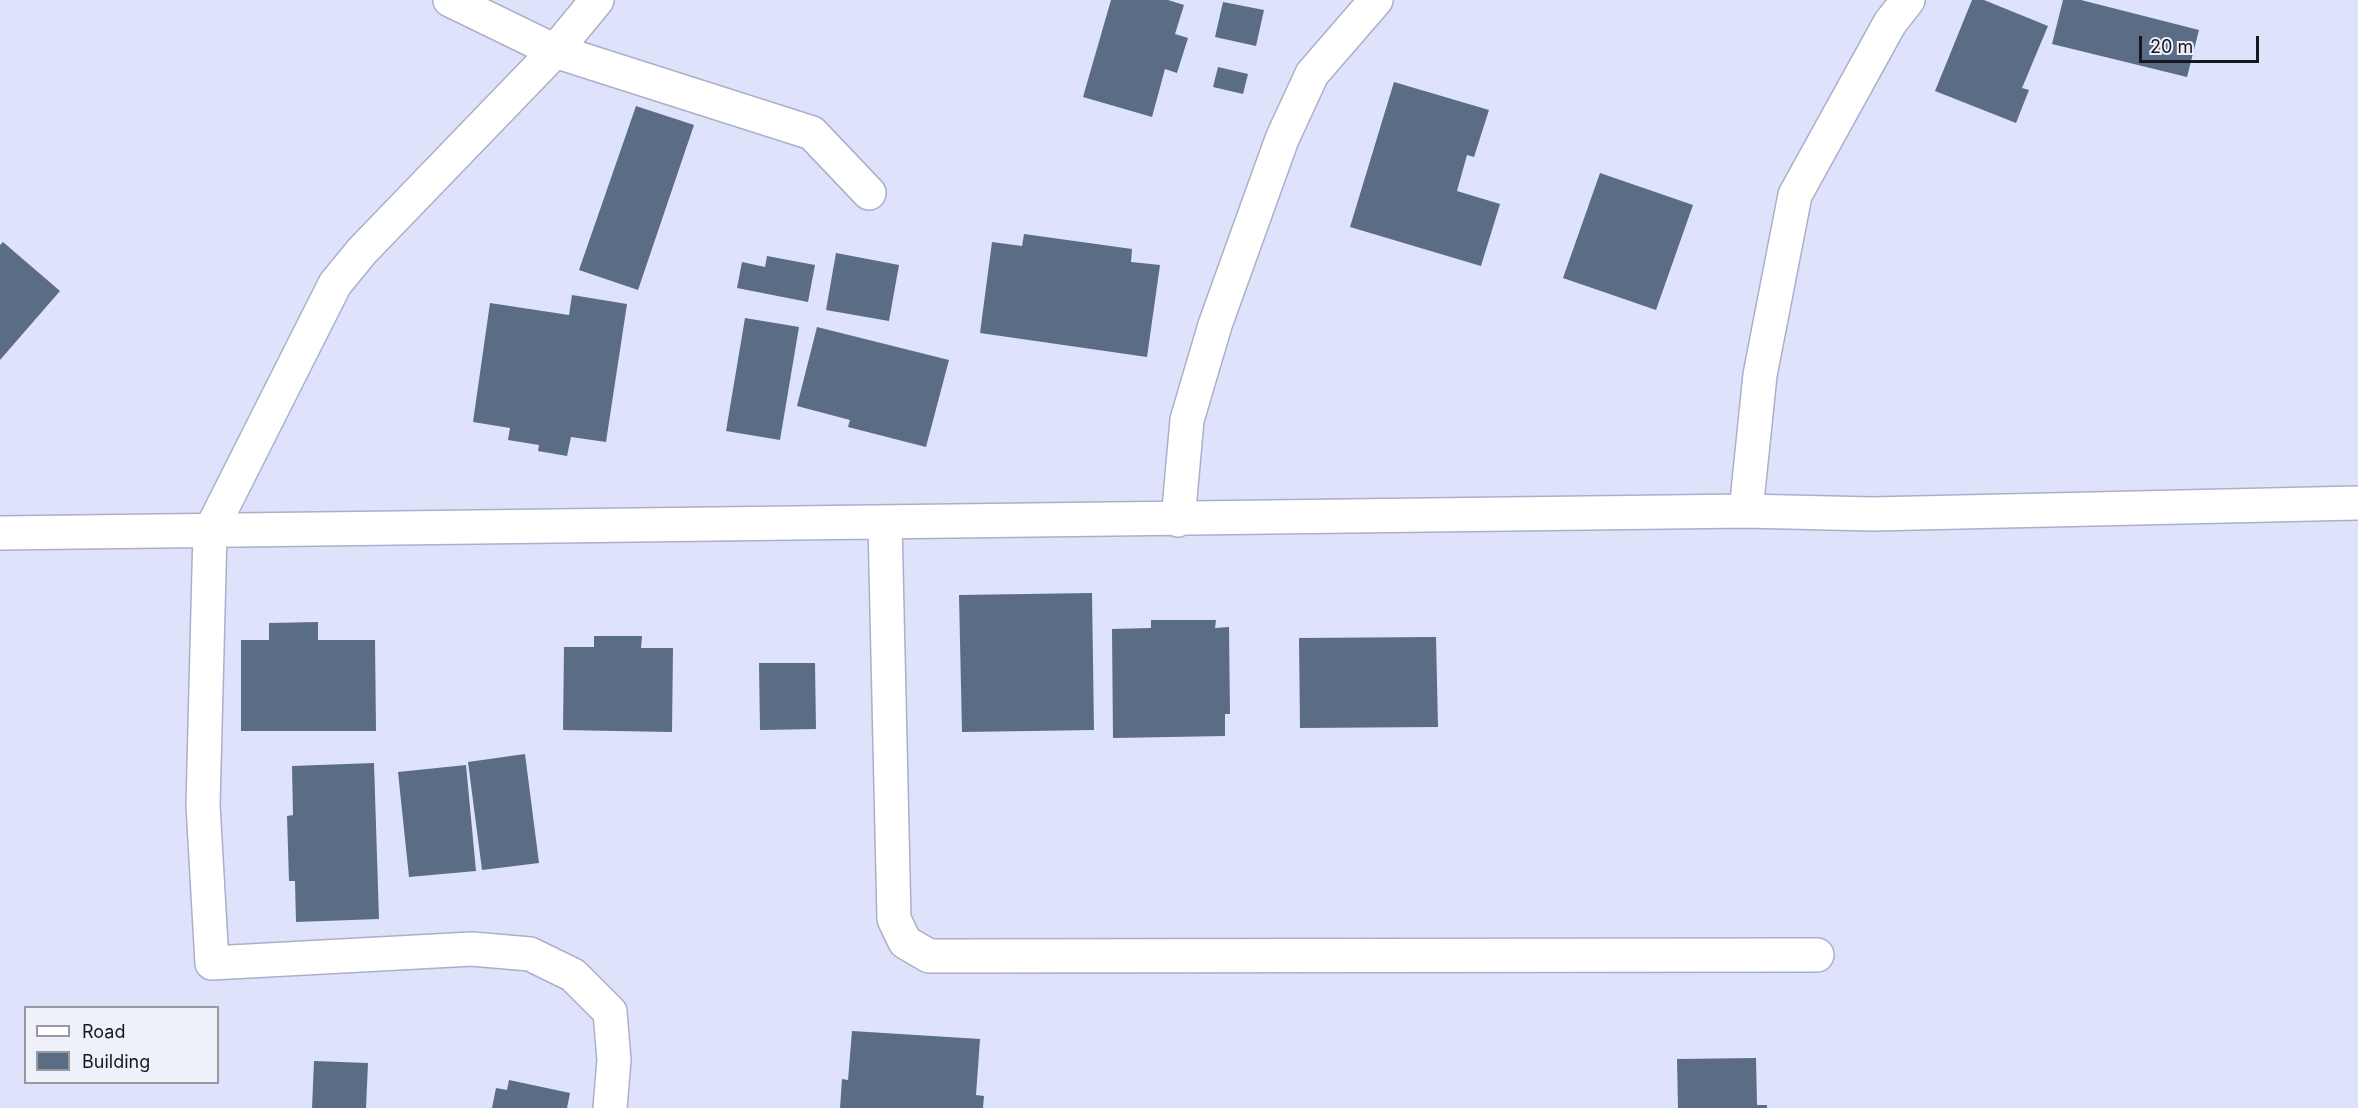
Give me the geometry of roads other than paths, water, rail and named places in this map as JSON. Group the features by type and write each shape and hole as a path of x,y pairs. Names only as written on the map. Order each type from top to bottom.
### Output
{"street":[{"path":"450,0 555,51 812,133 869,193"},
{"path":"597,0 555,51 362,251 335,284 210,532 203,804 212,963 472,949 530,954 573,975 610,1012 614,1060 610,1108"},
{"path":"1178,520 1187,420 1215,325 1282,140 1312,74 1376,0"},
{"path":"1746,511 1760,375 1795,195 1890,22 1908,0"},
{"path":"0,533 1178,520 1746,511 1872,514 2358,503"},
{"path":"885,522 894,919 905,942 929,956 1817,955"}]}
